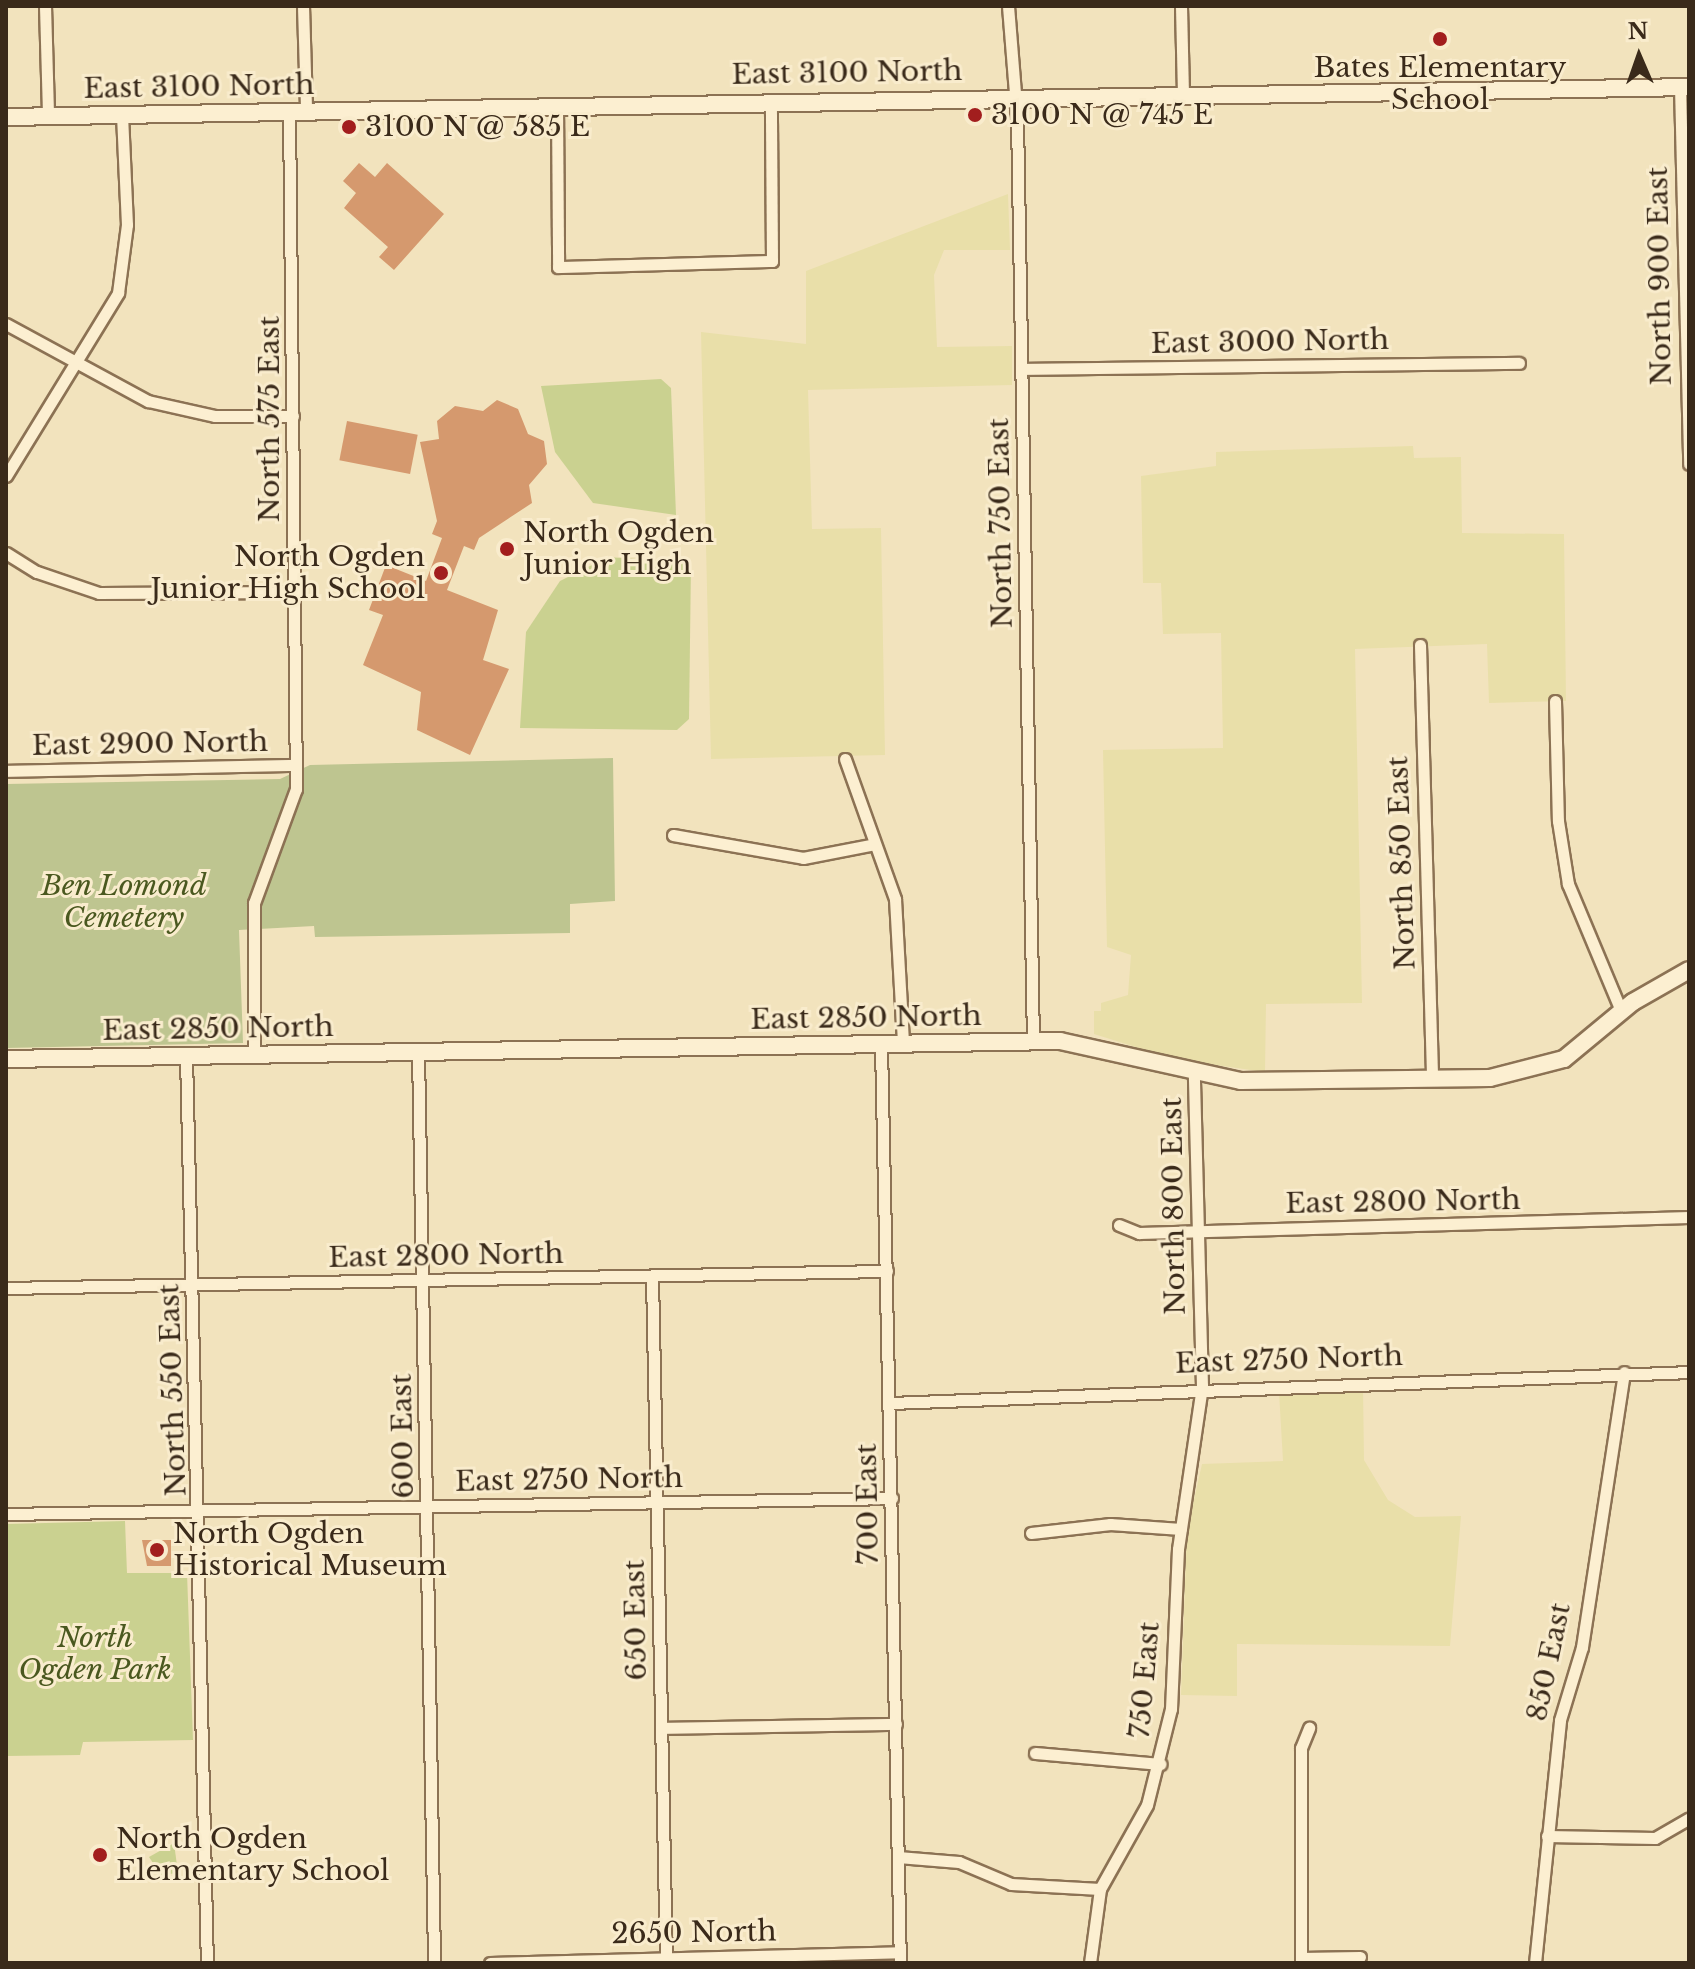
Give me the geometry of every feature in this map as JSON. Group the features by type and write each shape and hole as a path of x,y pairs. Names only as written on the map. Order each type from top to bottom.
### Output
{"street":[{"path":"45,6 48,116"},
{"name":"North 575 East","path":"254,1054 254,903 292,805 295,765 293,416 298,110 303,6"},
{"name":"North 750 East","path":"1008,6 1015,96 1022,369 1033,1041"},
{"path":"1181,6 1183,91"},
{"name":"East 3100 North","path":"6,117 1183,91 1684,86"},
{"name":"North 900 East","path":"1684,86 1689,464"},
{"path":"557,105 558,267 772,261 771,101"},
{"path":"6,476 80,364 118,293 127,225 122,114"},
{"path":"6,324 148,401 215,416 293,416"},
{"name":"East 3000 North","path":"1022,369 1519,363"},
{"path":"6,553 37,572 99,593 295,592"},
{"name":"North 850 East","path":"1420,645 1432,1079"},
{"path":"1555,701 1558,821 1568,884 1621,1011"},
{"path":"845,759 895,899 903,1043"},
{"name":"East 2900 North","path":"6,771 295,765"},
{"path":"673,835 803,858 875,844"},
{"name":"East 2850 North","path":"6,1059 1033,1041 1086,1043 1194,1074 1284,1083 1432,1079 1539,1071 1579,1049 1621,1011 1689,970"},
{"name":"700 East","path":"881,1044 891,1403 900,1958"},
{"name":"600 East","path":"418,1051 425,1280 434,1963"},
{"name":"North 550 East","path":"186,1055 201,1511 207,1963"},
{"name":"North 800 East","path":"1194,1074 1202,1386"},
{"name":"East 2800 North","path":"1119,1225 1139,1233 1689,1217"},
{"name":"East 2800 North","path":"6,1288 887,1271"},
{"name":"650 East","path":"652,1276 666,1960"},
{"name":"850 East","path":"1535,1963 1560,1720 1582,1647 1624,1372"},
{"name":"East 2750 North","path":"891,1403 1202,1386 1689,1372"},
{"name":"750 East","path":"1090,1963 1100,1889 1147,1805 1161,1764 1171,1709 1181,1529 1202,1386"},
{"name":"East 2750 North","path":"6,1514 892,1498"},
{"path":"1031,1533 1110,1524 1181,1529"},
{"path":"662,1728 896,1724"},
{"path":"1309,1728 1301,1748 1301,1961 1360,1957"},
{"path":"1035,1753 1161,1764"},
{"path":"1547,1836 1655,1838 1689,1818"},
{"path":"898,1857 959,1862 1011,1884 1100,1889"},
{"name":"2650 North","path":"490,1963 900,1958"}],"shaded area":[{"path":"1008,194 1010,250 944,250 934,275 937,347 1012,346 1012,385 808,390 812,529 881,528 885,755 711,759 701,332 806,344 806,271"},
{"path":"1413,446 1414,458 1461,457 1462,533 1564,534 1566,701 1489,703 1487,644 1355,649 1362,1003 1266,1004 1265,1072 1174,1059 1094,1034 1094,1011 1101,1011 1101,1003 1128,995 1131,955 1107,947 1103,750 1223,748 1221,633 1163,634 1161,583 1143,583 1141,476 1216,466 1216,452"},
{"path":"1363,1387 1364,1460 1388,1500 1415,1517 1461,1516 1450,1646 1237,1644 1237,1696 1181,1695 1187,1531 1202,1464 1283,1461 1279,1392"}],"green space":[{"path":"661,379 671,388 676,515 593,503 555,452 541,386"},
{"path":"608,557 691,563 689,719 677,730 520,728 526,632 560,581"},
{"name":"Ben Lomond Cemetery","path":"613,758 615,901 570,904 570,933 315,937 314,926 239,930 243,1043 6,1048 6,784 280,779 310,765"},
{"name":"North Ogden Park","path":"125,1521 127,1573 187,1573 193,1740 83,1742 80,1755 6,1756 6,1524"},
{"path":"174,1843 178,1873 161,1875 149,1857"}],"building":[{"path":"359,163 375,177 387,163 444,214 394,270 379,257 388,247 344,208 356,193 343,181"},
{"name":"North Ogden Junior High School","path":"497,400 518,409 528,434 544,441 547,464 529,485 532,503 479,538 474,550 464,546 447,590 498,610 483,660 509,669 470,755 417,730 421,692 363,665 383,615 369,610 386,565 426,581 442,538 432,534 437,521 420,442 439,439 437,421 455,406 483,411"},
{"path":"347,421 418,435 410,474 339,460"},
{"name":"North Ogden Historical Museum","path":"142,1540 171,1540 171,1566 147,1566"}],"place":[{"name":"Bates Elementary School","path":"1440,39"},
{"name":"3100 N @ 745 E","path":"975,115"},
{"name":"3100 N @ 585 E","path":"349,127"},
{"name":"North Ogden Junior High","path":"507,549"},
{"name":"North Ogden Junior High School","path":"441,573"},
{"name":"North Ogden Historical Museum","path":"157,1550"},
{"name":"North Ogden Elementary School","path":"100,1855"}]}
